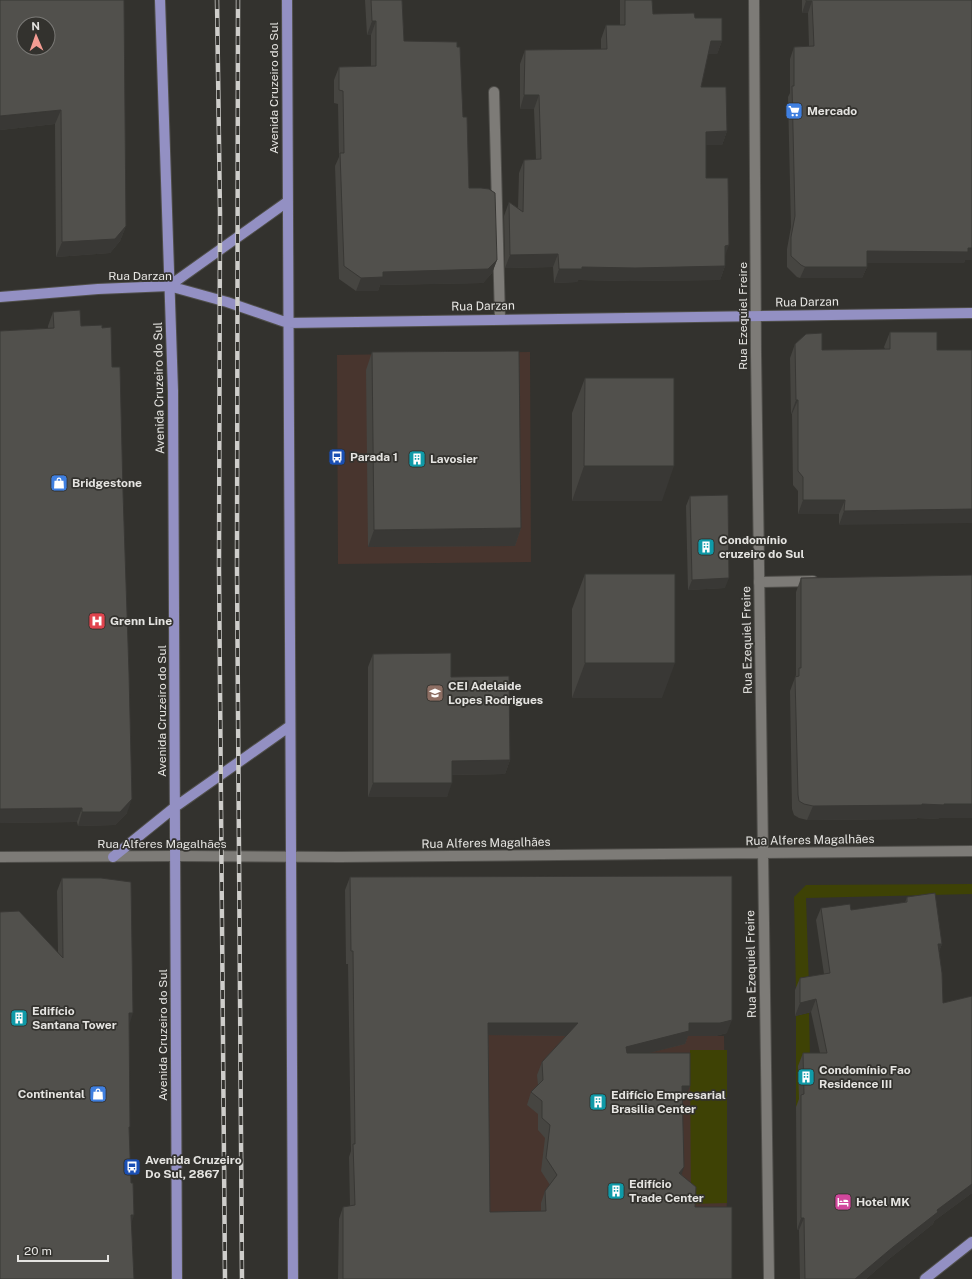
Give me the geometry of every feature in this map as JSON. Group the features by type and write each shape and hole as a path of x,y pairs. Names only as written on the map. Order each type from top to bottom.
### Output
{"main road":[{"name":"Avenida Cruzeiro do Sul","path":"160,0 173,399 177,1279"},
{"name":"Avenida Cruzeiro do Sul","path":"286,0 293,1279"},
{"path":"169,286 287,202"},
{"name":"Rua Darzan","path":"0,297 98,289 169,286 228,302 288,323 972,312"},
{"path":"112,857 175,807 290,726"},
{"path":"925,1279 972,1242"}],"street":[{"name":"Rua Ezequiel Freire","path":"754,0 759,582 769,1279"},
{"path":"494,92 500,319"},
{"path":"759,582 822,581"},
{"name":"Rua Alferes Magalhães","path":"0,857 291,857 972,851"}],"shaded area":[{"path":"530,352 531,562 338,564 337,355"},
{"path":"972,884 972,894 806,898 809,988 796,990 794,897 806,885"},
{"path":"809,1013 811,1103 796,1107 796,1016"},
{"path":"484,1035 724,1036 727,1220 485,1224"},
{"path":"690,1050 727,1050 727,1203 691,1204"}],"building":[{"path":"0,0 124,0 126,226 115,239 62,242 61,110 0,116"},
{"path":"371,0 402,0 404,41 457,42 457,47 460,47 463,117 467,117 469,188 489,189 495,193 497,260 488,269 383,272 383,277 361,278 344,266 340,153 344,153 343,91 339,90 339,67 376,66 376,21 372,21"},
{"path":"625,0 652,0 653,14 694,13 695,18 722,18 722,41 711,41 701,87 726,87 727,131 706,132 706,178 728,178 729,245 725,246 725,266 635,268 582,267 582,269 559,269 558,254 510,255 509,202 523,212 524,160 541,159 539,95 524,95 525,50 607,49 606,25 625,25"},
{"path":"806,0 972,0 972,248 968,248 968,252 867,251 867,267 805,267 791,256 791,237 795,216 792,86 794,86 794,47 814,46 812,1"},
{"path":"80,310 81,326 102,325 102,328 111,327 112,367 120,367 132,799 120,812 82,812 82,808 0,809 0,331 54,328 53,312"},
{"path":"890,332 937,332 937,350 972,350 972,509 844,511 845,500 803,500 803,477 798,471 798,400 796,400 795,344 806,334 822,333 822,350 890,349"},
{"path":"519,351 521,528 374,530 372,352"},
{"path":"585,378 674,378 674,466 584,466"},
{"name":"Condomínio cruzeiro do Sul","path":"728,495 729,578 692,580 690,496"},
{"path":"585,574 675,574 675,663 585,663"},
{"path":"972,575 972,804 813,806 799,801 795,677 799,676 799,668 801,668 801,578"},
{"path":"451,653 451,677 509,676 510,760 452,761 452,783 373,783 373,654"},
{"path":"732,876 732,1020 720,1023 689,1023 689,1031 626,1047 627,1053 690,1053 690,1086 682,1086 684,1167 679,1173 696,1187 695,1207 732,1207 732,1279 343,1279 343,1207 355,1205 353,1144 355,1144 353,951 351,951 350,877","holes":["488,1023 578,1023 542,1062 543,1080 531,1092 542,1101 542,1118 550,1125 546,1158 557,1175 545,1191 546,1211 490,1212"]},
{"path":"62,878 101,878 131,882 133,1013 129,1013 129,1127 131,1183 133,1183 134,1215 131,1215 134,1279 0,1279 0,912 19,911 63,958"},
{"path":"935,893 942,944 938,944 942,973 943,1003 972,996 972,1184 937,1210 938,1212 855,1279 805,1279 804,1218 801,1218 801,1095 804,1094 803,1053 827,1053 816,999 800,1003 800,978 830,973 821,908 850,904 851,910 907,902 907,897"}],"railway":[{"path":"217,0 220,213 219,568 225,1279"},
{"path":"238,0 237,568 242,1279"}],"place":[{"name":"Mercado","path":"794,111"},
{"name":"Parada 1","path":"337,457"},
{"name":"Lavosier","path":"417,459"},
{"name":"Bridgestone","path":"59,483"},
{"name":"Condomínio cruzeiro do Sul","path":"706,547"},
{"name":"Grenn Line","path":"97,621"},
{"name":"CEI Adelaide Lopes Rodrigues","path":"435,693"},
{"name":"Edifício Santana Tower","path":"19,1018"},
{"name":"Condomínio Fao Residence III","path":"806,1077"},
{"name":"Continental","path":"98,1094"},
{"name":"Edifício Empresarial Brasilia Center","path":"598,1102"},
{"name":"Avenida Cruzeiro Do Sul, 2867","path":"132,1167"},
{"name":"Edifício Trade Center","path":"616,1191"},
{"name":"Hotel MK","path":"843,1202"}]}
